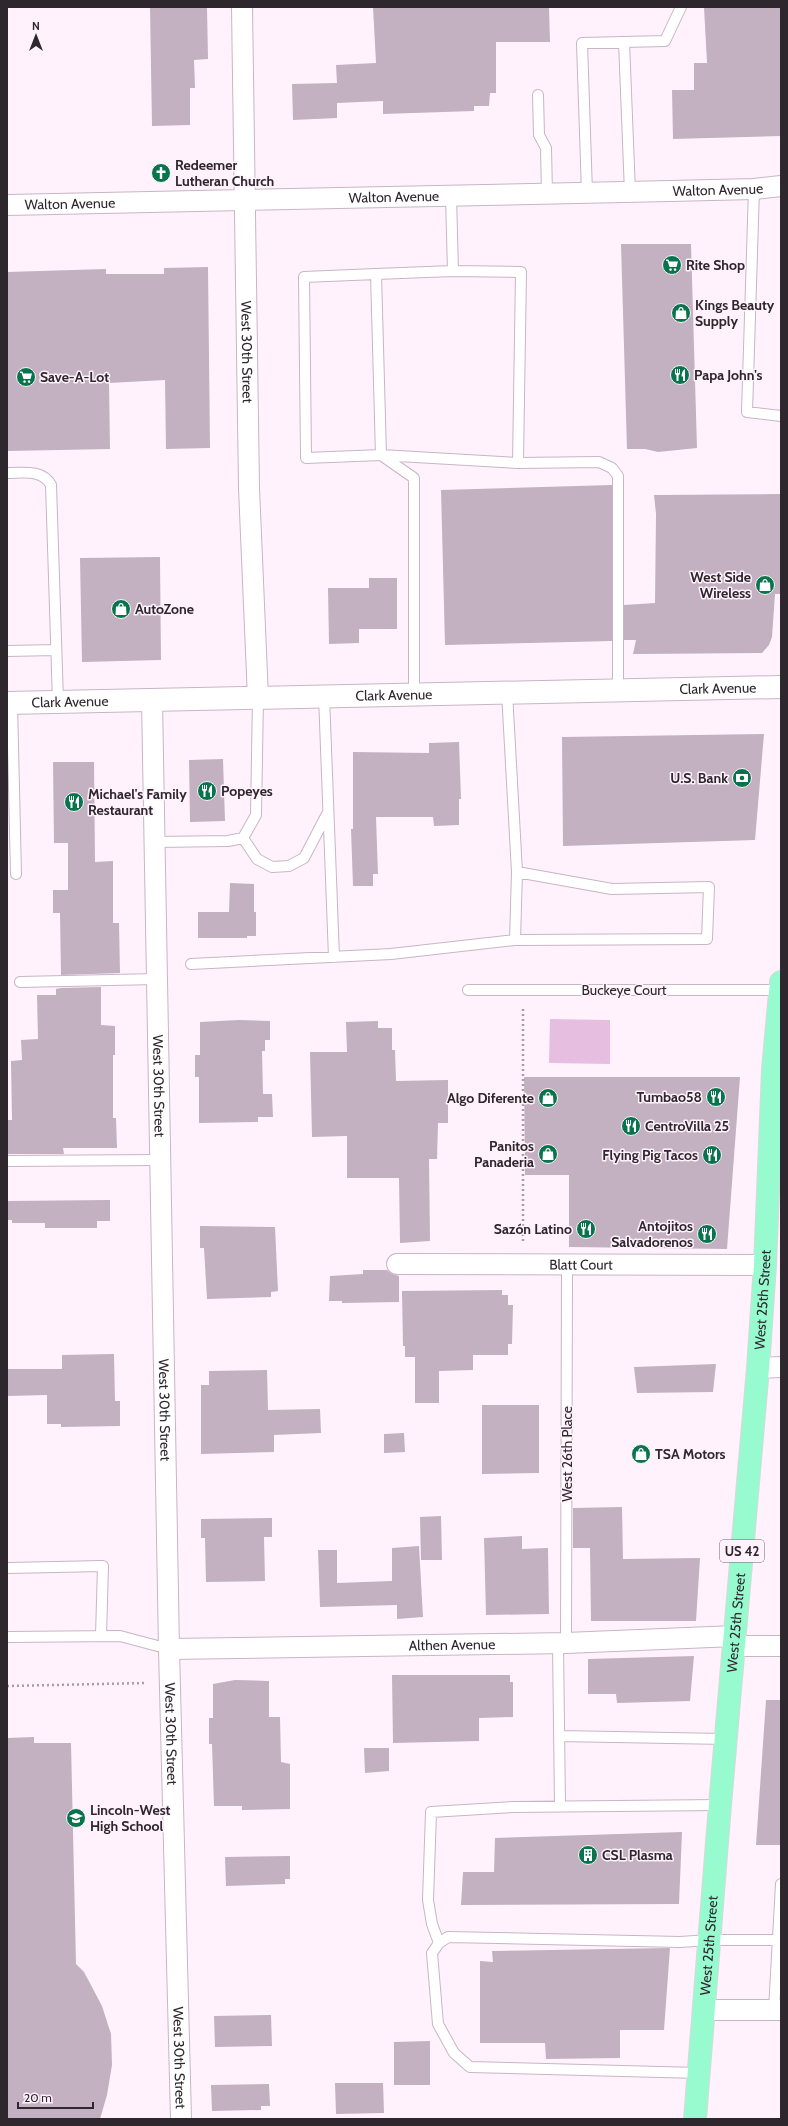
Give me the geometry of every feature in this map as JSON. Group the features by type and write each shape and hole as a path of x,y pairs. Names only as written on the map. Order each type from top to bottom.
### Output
{"main road":[{"name":"West 25th Street","path":"695,2119 720,1805 758,1368 781,986"}],"street":[{"name":"West 30th Street","path":"242,7 249,488 258,698"},
{"name":"Walton Avenue","path":"7,205 244,198 451,196 754,189 781,186"},
{"name":"Clark Avenue","path":"10,703 781,687"},
{"name":"West 30th Street","path":"152,700 169,1649 182,2119"},
{"name":"Blatt Court","path":"397,1264 567,1266 765,1265"},
{"path":"758,1368 781,1367"},
{"name":"Althen Avenue","path":"169,1649 734,1641 781,1646"},
{"path":"703,2010 777,2010"}],"lane":[{"path":"587,193 582,43 665,42 681,7"},
{"path":"624,42 630,192"},
{"path":"538,95 539,135 546,148 547,194"},
{"path":"754,189 747,412 781,416"},
{"path":"451,196 453,271"},
{"path":"518,463 521,272 453,271 304,277 306,458 381,455 518,463 599,462 612,468 618,476 618,690"},
{"path":"376,274 381,455"},
{"path":"381,455 414,478 414,694"},
{"path":"7,473 37,473 47,479 50,485 58,702"},
{"path":"7,651 56,650"},
{"path":"507,692 517,872 515,940"},
{"path":"324,696 334,957"},
{"path":"154,842 228,841 243,838 256,815 258,698"},
{"path":"10,703 16,874"},
{"path":"243,838 257,859 272,867 289,866 304,858 316,838 328,811"},
{"path":"191,964 391,954 515,940 707,940 709,887 612,889 517,872"},
{"path":"20,982 157,979"},
{"name":"Buckeye Court","path":"468,990 781,986"},
{"path":"7,1162 160,1160"},
{"name":"West 26th Place","path":"560,1806 559,1736 562,1643 567,1266"},
{"path":"7,1568 103,1566 101,1636"},
{"path":"7,1637 120,1636 169,1649"},
{"path":"559,1736 726,1739"},
{"path":"438,1943 432,1924 428,1900 431,1812 513,1807 720,1805"},
{"path":"777,2010 781,1884"},
{"path":"699,2073 470,2067 454,2053 438,2024 432,1953 438,1943 448,1937 680,1942 710,1940 779,1940"}],"path":[{"path":"523,1247 524,1003"},
{"path":"7,1686 147,1683"}],"shaded area":[{"path":"550,1019 610,1020 610,1064 549,1063"}],"building":[{"path":"150,7 207,7 208,59 194,60 195,88 190,88 190,125 152,126"},
{"path":"373,7 549,7 550,42 496,42 496,93 490,93 489,106 474,106 474,111 383,114 383,101 337,103 337,118 293,120 292,84 337,83 336,65 376,63"},
{"path":"704,7 781,7 781,136 673,139 672,90 694,90 694,63 707,63"},
{"path":"621,244 691,244 697,448 658,452 645,449 627,449"},
{"path":"208,267 210,448 166,449 165,380 109,383 110,449 7,451 7,272 106,269 106,274 164,274 164,268"},
{"path":"612,485 612,641 445,645 441,490"},
{"path":"781,494 780,594 775,594 772,637 769,645 762,653 633,654 636,640 624,640 624,605 655,603 656,514 654,495"},
{"name":"AutoZone","path":"160,557 161,660 82,662 80,558"},
{"path":"369,578 397,578 397,629 359,629 359,643 329,644 328,588 369,588"},
{"path":"764,734 755,840 563,846 562,737"},
{"path":"459,742 461,799 459,799 459,825 434,826 433,817 376,817 378,874 373,874 373,886 353,886 351,829 353,829 353,752 429,753 429,743"},
{"name":"Popeyes","path":"223,759 225,821 190,822 189,760"},
{"path":"53,762 94,762 95,862 113,861 113,923 119,923 120,973 61,975 60,913 53,913 53,890 68,890 68,843 54,843"},
{"path":"230,883 254,884 256,936 247,936 247,938 198,938 198,912 229,912"},
{"path":"101,987 101,1025 115,1026 115,1055 113,1055 113,1118 116,1118 117,1148 63,1148 64,1154 7,1154 7,1120 12,1120 11,1061 22,1060 21,1040 38,1039 37,995 56,995 56,989 61,988"},
{"path":"239,1020 270,1021 270,1040 265,1040 265,1051 262,1051 263,1094 272,1094 273,1117 258,1117 258,1122 199,1123 199,1077 195,1077 195,1055 200,1055 200,1022"},
{"path":"378,1021 378,1028 392,1028 392,1050 395,1050 396,1081 448,1080 448,1123 438,1123 437,1159 429,1159 430,1241 400,1243 399,1178 347,1178 347,1136 312,1137 310,1052 347,1052 346,1022"},
{"name":"CentroVilla 25","path":"524,1077 740,1077 727,1249 569,1247 569,1175 525,1175"},
{"path":"110,1200 110,1221 97,1221 97,1228 45,1228 45,1223 12,1223 12,1220 7,1220 7,1201"},
{"path":"200,1226 275,1227 278,1291 271,1292 271,1297 207,1299 204,1248 200,1248"},
{"path":"363,1270 387,1270 392,1274 399,1276 399,1302 342,1303 342,1301 329,1301 330,1276 363,1274"},
{"path":"502,1290 502,1295 508,1295 508,1305 513,1305 512,1344 508,1344 508,1355 473,1355 473,1370 439,1371 439,1403 415,1403 415,1357 405,1357 405,1346 403,1346 402,1291"},
{"path":"114,1354 115,1401 120,1401 120,1426 61,1427 61,1424 47,1424 47,1395 7,1396 7,1369 62,1369 62,1355"},
{"path":"716,1364 713,1392 637,1393 634,1367"},
{"path":"267,1370 268,1410 320,1409 321,1433 274,1435 274,1452 201,1454 201,1385 209,1385 209,1371"},
{"path":"482,1405 539,1405 539,1473 482,1474"},
{"path":"404,1433 405,1452 384,1453 384,1434"},
{"path":"622,1507 623,1559 700,1558 696,1621 591,1621 590,1548 573,1548 573,1508"},
{"path":"441,1516 442,1560 421,1560 420,1517"},
{"path":"272,1518 272,1537 264,1537 265,1581 206,1582 205,1538 201,1538 201,1519"},
{"path":"522,1536 522,1549 548,1548 549,1614 486,1615 484,1538"},
{"path":"419,1546 423,1617 397,1619 397,1605 320,1607 318,1550 337,1550 337,1583 392,1581 392,1548"},
{"path":"694,1656 690,1701 617,1703 616,1694 588,1694 588,1659"},
{"path":"392,1675 510,1675 510,1682 513,1682 513,1717 479,1718 479,1741 393,1743"},
{"path":"235,1680 269,1681 269,1717 280,1717 281,1762 290,1764 290,1809 242,1810 242,1806 214,1806 212,1744 209,1744 209,1718 213,1718 213,1684"},
{"path":"766,1700 781,1700 781,1845 756,1845"},
{"path":"34,1737 34,1743 71,1743 76,1964 84,1972 102,2006 111,2034 112,2065 107,2095 100,2119 7,2119 7,1738"},
{"path":"364,1748 389,1748 389,1771 365,1773"},
{"name":"CSL Plasma","path":"682,1832 679,1904 461,1905 463,1872 494,1872 495,1838"},
{"path":"290,1856 290,1879 285,1879 285,1884 226,1886 225,1857"},
{"path":"670,1948 664,2030 620,2030 620,2058 546,2059 545,2043 480,2043 480,1961 493,1962 492,1951"},
{"path":"271,2015 272,2046 215,2047 214,2016"},
{"path":"430,2041 430,2085 394,2085 394,2042"},
{"path":"335,2083 383,2083 384,2113 336,2114"},
{"path":"269,2084 270,2106 261,2106 261,2110 212,2111 211,2085"}],"place":[{"name":"Redeemer Lutheran Church","path":"161,173"},
{"name":"Rite Shop","path":"672,265"},
{"name":"Kings Beauty Supply","path":"681,313"},
{"name":"Papa John's","path":"680,375"},
{"name":"Save-A-Lot","path":"26,377"},
{"name":"West Side Wireless","path":"765,585"},
{"name":"AutoZone","path":"121,609"},
{"name":"U.S. Bank","path":"742,778"},
{"name":"Popeyes","path":"207,791"},
{"name":"Michael's Family Restaurant","path":"74,802"},
{"name":"Tumbao58","path":"716,1097"},
{"name":"Algo Diferente","path":"548,1098"},
{"name":"CentroVilla 25","path":"631,1126"},
{"name":"Panitos Panaderia","path":"548,1154"},
{"name":"Flying Pig Tacos","path":"712,1155"},
{"name":"Sazón Latino","path":"586,1229"},
{"name":"Antojitos Salvadorenos","path":"707,1234"},
{"name":"TSA Motors","path":"641,1454"},
{"name":"Lincoln-West High School","path":"76,1818"},
{"name":"CSL Plasma","path":"588,1855"}]}
